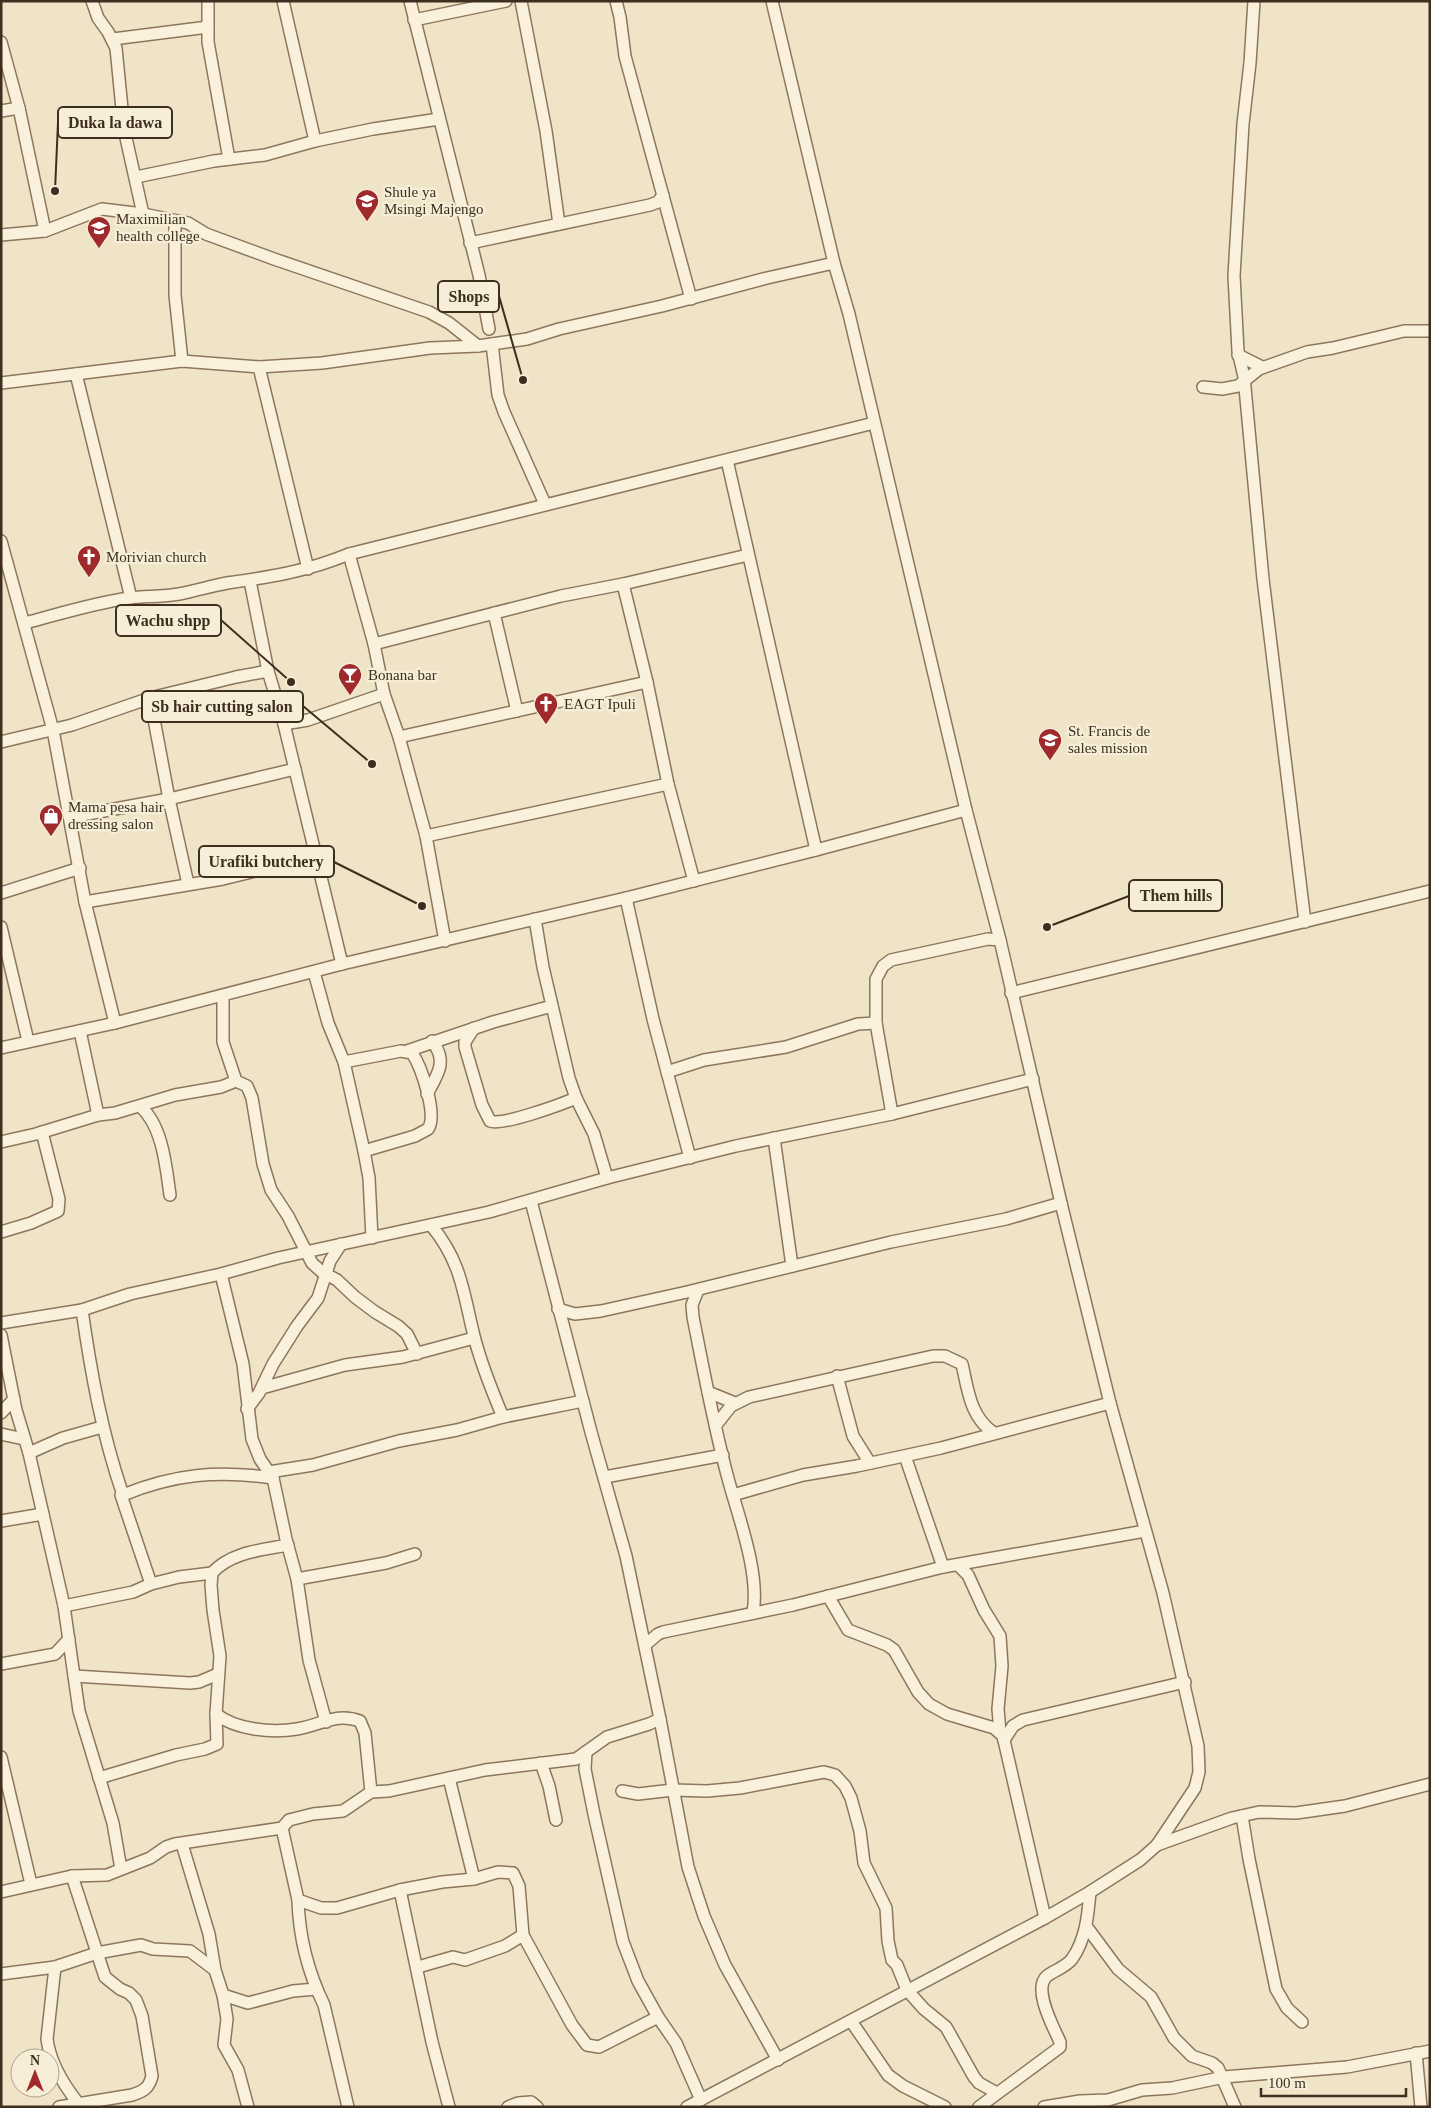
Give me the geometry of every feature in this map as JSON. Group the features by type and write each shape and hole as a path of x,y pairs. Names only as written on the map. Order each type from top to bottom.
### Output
{"street":[{"path":"92,1 98,18 113,39 118,61 124,129 143,214"},
{"path":"208,1 208,42 229,159"},
{"path":"283,1 315,141"},
{"path":"410,1 479,275 489,329"},
{"path":"414,20 506,1"},
{"path":"521,1 546,131 558,224"},
{"path":"616,1 625,56 641,122 691,299"},
{"path":"688,2107 1045,1918 1140,1860 1157,1845 1195,1788 1199,1772 1198,1746 1185,1682 1163,1593 1110,1403 1060,1203 1034,1079 966,810 849,314 834,263 772,1"},
{"path":"1254,1 1250,62 1242,124 1234,276 1238,355 1244,383 1263,579 1305,922"},
{"path":"113,39 208,26"},
{"path":"1,42 19,108 45,231"},
{"path":"1,111 19,108"},
{"path":"136,177 229,159 265,155 315,141 439,119"},
{"path":"470,243 650,205 658,202 663,195"},
{"path":"650,205 661,208 668,213"},
{"path":"1,235 45,231 102,209 143,214 188,223 206,234 274,260 429,312 449,323 478,346"},
{"path":"175,221 175,295 182,360"},
{"path":"1,384 182,360 258,367 322,364 430,348 478,346 527,339 559,329 691,299 767,278 834,263"},
{"path":"1203,387 1231,388 1244,383 1262,368 1307,352 1334,348 1404,331 1430,331"},
{"path":"492,344 498,395 546,504"},
{"path":"1238,355 1262,368"},
{"path":"258,367 308,569"},
{"path":"76,374 131,598"},
{"path":"25,623 94,605 131,598 178,594 220,584 250,581 308,569 334,562 349,554 874,423"},
{"path":"726,460 816,850"},
{"path":"1,541 54,730 85,902 115,1023"},
{"path":"349,554 374,644 384,694 399,737 426,836 445,941"},
{"path":"374,644 561,596 748,555"},
{"path":"250,581 268,671 284,724 342,964"},
{"path":"622,584 647,682 668,784 694,881"},
{"path":"494,613 517,711"},
{"path":"1,742 54,730 150,698 226,679 268,671"},
{"path":"399,737 647,682"},
{"path":"284,724 308,720 384,694"},
{"path":"150,698 169,799 188,884"},
{"path":"71,817 169,799 295,769"},
{"path":"426,836 668,784"},
{"path":"1,1048 115,1023 342,964 626,898 966,810"},
{"path":"85,902 248,874 316,856"},
{"path":"1,893 80,868"},
{"path":"1011,993 1430,891"},
{"path":"626,898 666,1072 690,1158"},
{"path":"535,919 543,967 576,1098 594,1134 607,1178"},
{"path":"1,927 28,1041"},
{"path":"892,1114 876,1023 876,978 883,966 891,960 988,939 1000,940"},
{"path":"314,972 328,1023 344,1062 364,1151 369,1178 372,1238"},
{"path":"223,996 223,1042 236,1081"},
{"path":"344,1062 407,1051 432,1041 552,1006"},
{"path":"666,1072 704,1060 792,1046 858,1024 876,1023"},
{"path":"474,1028 465,1042 465,1048 476,1087 490,1121 496,1123 509,1121 576,1098"},
{"path":"80,1031 98,1115"},
{"path":"428,1094 441,1063 440,1052 432,1041"},
{"path":"364,1151 415,1136 428,1129 432,1121 428,1094 414,1056 407,1051"},
{"path":"1,1323 82,1310 130,1294 221,1274 307,1251 432,1225 531,1201 607,1178 774,1138 892,1114 1034,1079"},
{"path":"1,1142 98,1115 115,1113 175,1095 221,1087 236,1081 247,1086 252,1098 263,1164 271,1190 307,1251 312,1263 325,1274 337,1280 375,1312 398,1326 407,1334 417,1354"},
{"path":"140,1106 152,1121 157,1134 170,1195"},
{"path":"1,1232 31,1223 58,1211 59,1199 42,1132"},
{"path":"774,1138 792,1266"},
{"path":"531,1201 558,1309 626,1556 688,1867 704,1916 740,1994 778,2060"},
{"path":"558,1309 576,1314 586,1314 698,1290 891,1242 1006,1219 1060,1203"},
{"path":"432,1225 457,1265 474,1338 503,1417"},
{"path":"247,1409 262,1388 273,1364 307,1311 318,1298 330,1261 341,1244"},
{"path":"221,1274 243,1364 252,1439 260,1459 271,1475 297,1579 310,1660 326,1722"},
{"path":"698,1290 693,1301 692,1312 708,1392 756,1593 753,1612"},
{"path":"674,1295 688,1305 692,1312"},
{"path":"82,1310 93,1386 102,1427 108,1439 114,1471 123,1494 121,1495 151,1584"},
{"path":"1,1334 14,1399 29,1453 64,1606 79,1711 113,1823 121,1869"},
{"path":"262,1388 345,1365 417,1354 474,1338"},
{"path":"716,1425 725,1412 735,1403 749,1397 916,1359 945,1356 962,1364 972,1408 978,1418 994,1433"},
{"path":"837,1376 853,1436 870,1463"},
{"path":"708,1392 735,1403"},
{"path":"1,1413 14,1399"},
{"path":"123,1494 156,1482 207,1473 271,1475 399,1441 479,1425 503,1417 583,1402"},
{"path":"733,1495 803,1475 905,1456 1110,1403"},
{"path":"29,1453 63,1438 102,1427"},
{"path":"1,1434 24,1439"},
{"path":"605,1477 723,1456"},
{"path":"905,1456 943,1567"},
{"path":"1,1521 43,1514"},
{"path":"645,1645 663,1632 793,1605 916,1576 943,1567 1145,1530"},
{"path":"64,1606 125,1594 151,1584 212,1572 224,1562 239,1555 288,1545"},
{"path":"297,1579 386,1563 415,1554"},
{"path":"958,1565 968,1575 984,1610 999,1632 1002,1666 998,1709 1002,1736 1045,1918"},
{"path":"99,1778 176,1755 214,1746 218,1740 216,1714 220,1656 213,1610 212,1572"},
{"path":"828,1596 848,1630 887,1644 894,1650 918,1692 929,1704 947,1714 980,1723 1002,1736"},
{"path":"1,1664 55,1654 69,1639"},
{"path":"74,1676 190,1683 199,1682 218,1674"},
{"path":"1002,1736 1023,1720 1185,1682"},
{"path":"216,1714 225,1721 280,1731 298,1729 326,1722 336,1717 349,1716 360,1721 365,1733 370,1792"},
{"path":"1,1892 72,1876 107,1875 150,1858 166,1847 282,1828 290,1820 312,1814 344,1811 370,1792 389,1791 485,1770 576,1759 607,1737 660,1719"},
{"path":"586,1752 585,1769 623,1942 638,1981 658,2017 676,2043 701,2100"},
{"path":"1,1757 5,1790 31,1884"},
{"path":"541,1763 549,1786 556,1820"},
{"path":"622,1791 638,1794 672,1790 708,1791 740,1788 824,1772 832,1773 839,1777 851,1798 860,1832 864,1863 886,1908 890,1955 907,1990 924,2009 946,2027 979,2083 997,2093"},
{"path":"449,1778 474,1879"},
{"path":"1157,1845 1232,1818 1270,1811 1296,1813 1345,1806 1430,1784"},
{"path":"1242,1816 1276,1989 1287,2008 1302,2022"},
{"path":"282,1828 298,1900 299,1924 303,1947 316,1989 324,2005 348,2107"},
{"path":"182,1844 209,1934 215,1970 223,1995 227,2019 224,2046 238,2070 248,2107"},
{"path":"298,1900 321,1908 337,1908 400,1890 442,1882 474,1879 498,1872 510,1872 515,1876 519,1886 523,1934 572,2025 587,2045 599,2047 658,2017"},
{"path":"59,2107 132,2096 144,2091 150,2084 152,2076 142,2016 136,2000 129,1993 104,1977 72,1876"},
{"path":"400,1890 418,1967 432,2042 449,2107"},
{"path":"979,2107 1060,2046 1045,2008 1044,1981 1048,1976 1068,1964 1078,1949 1086,1926 1090,1892"},
{"path":"1086,1926 1118,1969 1151,1997 1174,2038 1192,2056 1215,2065 1224,2077 1235,2107"},
{"path":"418,1967 453,1957 465,1960 505,1946 523,1934"},
{"path":"1,1974 55,1967 97,1953 141,1946 153,1949 190,1951 215,1970"},
{"path":"55,1967 47,2039 48,2051 66,2088 78,2103"},
{"path":"223,1995 248,2003 292,1991 316,1989"},
{"path":"852,2021 888,2075 903,2086 945,2107"},
{"path":"1044,2107 1080,2101 1108,2100 1142,2090 1172,2088 1224,2077 1347,2067 1416,2053 1430,2052"},
{"path":"1416,2053 1421,2107"},
{"path":"508,2107 526,2102 531,2102 537,2107"}],"place":[{"name":"Duka la dawa","path":"55,191"},
{"name":"Shule ya Msingi Majengo","path":"367,222"},
{"name":"Maximilian health college","path":"99,249"},
{"name":"Shops","path":"523,380"},
{"name":"Morivian church","path":"89,578"},
{"name":"Wachu shpp","path":"291,682"},
{"name":"Bonana bar","path":"350,696"},
{"name":"EAGT Ipuli","path":"546,725"},
{"name":"St. Francis de sales mission","path":"1050,761"},
{"name":"Sb hair cutting salon","path":"372,764"},
{"name":"Mama pesa hair dressing salon","path":"51,837"},
{"name":"Urafiki butchery","path":"422,906"},
{"name":"Them hills","path":"1047,927"}]}
